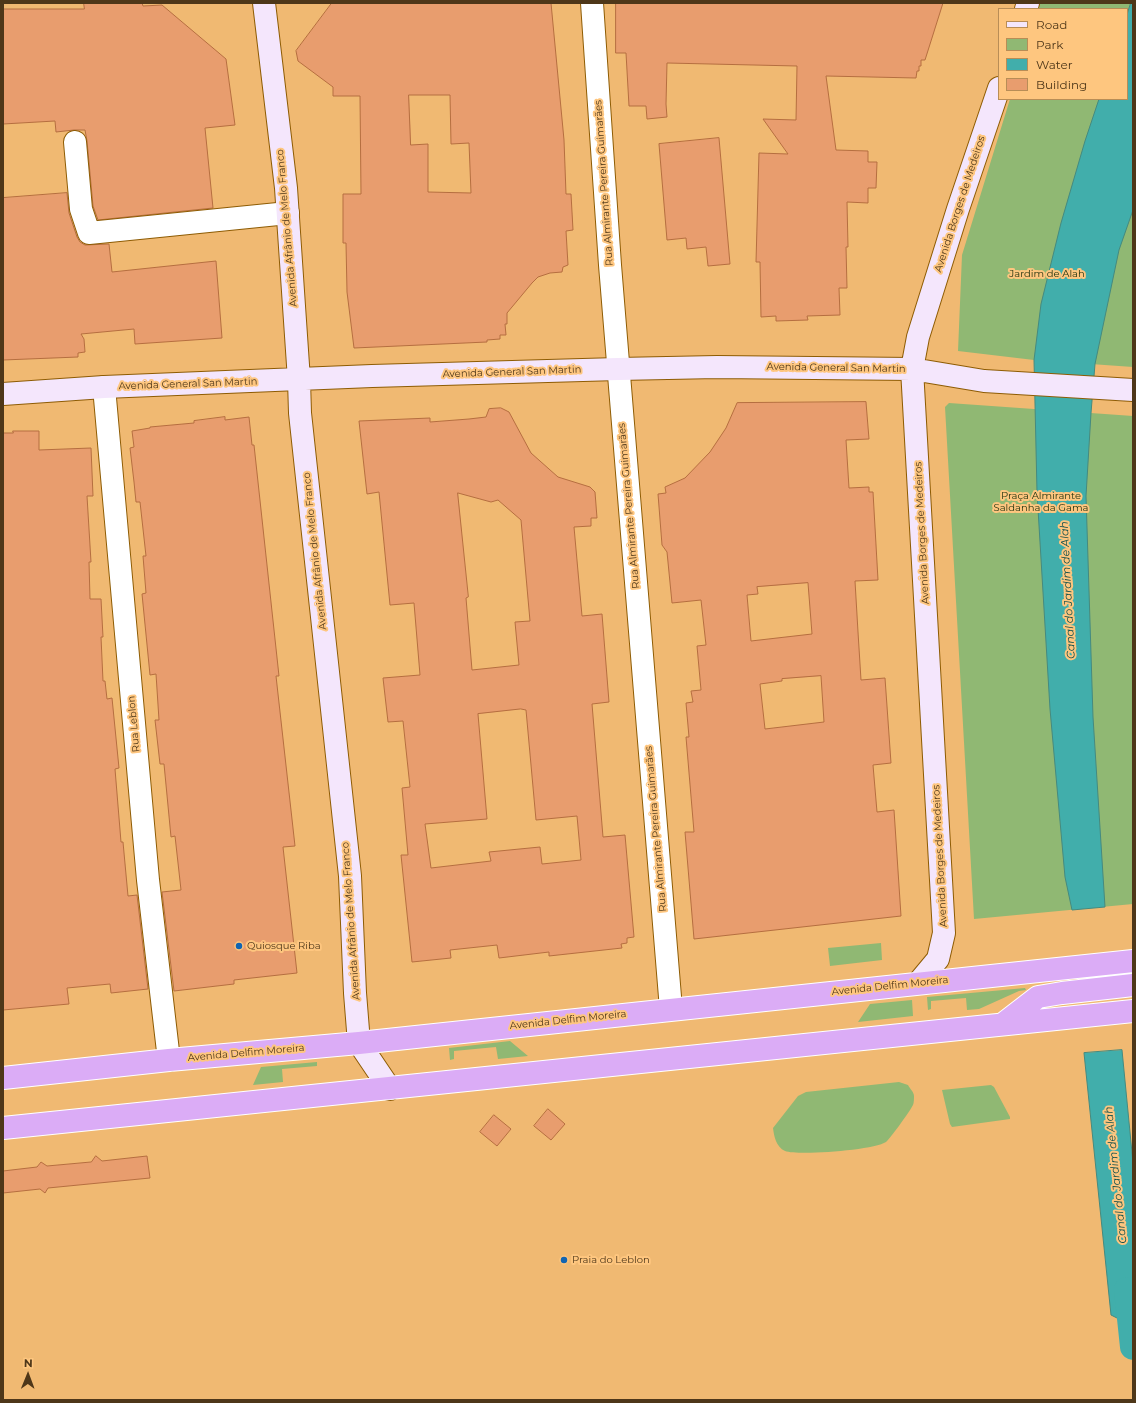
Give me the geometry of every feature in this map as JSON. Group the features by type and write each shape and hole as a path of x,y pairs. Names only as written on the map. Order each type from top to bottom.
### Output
{"highway":[{"name":"Avenida Delfim Moreira","path":"3,1078 169,1060 359,1043 1133,961"},
{"path":"1003,1024 1038,997 1133,985"},
{"path":"3,1128 1133,1011"}],"main road":[{"name":"Avenida Afrânio de Melo Franco","path":"264,3 288,212 301,420 350,876 355,993 359,1043 390,1089"},
{"name":"Avenida Borges de Medeiros","path":"918,983 938,959 944,933 912,369 918,337 958,210 998,91"},
{"name":"Avenida General San Martin","path":"3,394 372,376 618,368 725,367 912,369 984,381 1133,390"}],"street":[{"name":"Rua Almirante Pereira Guimarães","path":"592,3 618,368 671,1009"},
{"path":"76,142 81,209 90,233 288,212"},
{"name":"Rua Leblon","path":"104,388 148,880 169,1060"}],"green space":[{"name":"Jardim de Alah","path":"1040,3 1133,3 1133,367 1034,360 958,351 962,255 1010,100 1128,100 1128,8 1038,8"},
{"name":"Praça Almirante Saldanha da Gama","path":"949,403 1133,416 1133,904 974,919 945,407"},
{"path":"881,943 882,960 830,966 828,948"},
{"path":"1025,988 1026,990 1019,991 979,1009 967,1010 966,998 931,1001 931,1009 928,1010 927,997"},
{"path":"912,1000 913,1016 858,1022 870,1004"},
{"path":"510,1041 528,1056 498,1059 496,1047 454,1051 454,1059 450,1060 449,1048"},
{"path":"317,1062 317,1066 282,1069 283,1082 253,1085 261,1067"},
{"path":"899,1082 908,1085 913,1092 914,1103 904,1119 886,1142 879,1145 852,1150 805,1153 785,1151 779,1147 773,1128 798,1096 806,1092"},
{"path":"991,1085 994,1087 1010,1119 952,1127 942,1090"}],"water":[{"path":"1131,3 1133,3 1133,210 1119,250 1095,364 1086,496 1093,717 1105,907 1072,910 1065,877 1050,709 1037,492 1034,360 1041,304 1061,223 1099,100 1128,100 1128,12"},
{"path":"1122,1050 1133,1163 1133,1323 1131,1325 1111,1315 1084,1053"}],"building":[{"path":"84,3 142,3 143,6 162,5 226,59 235,125 205,128 213,208 98,220 93,206 85,130 56,132 55,121 3,124 3,9 84,9"},
{"path":"332,3 551,3 564,140 566,194 571,194 573,230 566,231 568,265 563,267 562,272 550,273 538,277 532,283 507,313 507,324 505,324 506,335 500,335 500,339 487,340 487,342 354,348 347,292 346,243 343,243 343,194 361,194 360,96 333,96 333,87 298,61 296,51","holes":["409,95 450,95 451,144 469,143 471,193 428,192 428,144 411,145"]},
{"path":"616,3 943,3 925,60 921,60 921,66 919,66 919,71 917,71 916,78 826,76 836,150 868,151 868,162 877,162 876,188 868,188 868,203 847,202 847,288 839,288 840,315 807,316 808,320 776,321 776,316 761,317 760,262 756,262 759,153 788,154 763,119 796,120 797,66 667,63 667,117 647,119 646,106 629,106 626,53 616,53"},
{"path":"719,138 730,264 708,266 706,247 687,249 686,238 667,240 659,144"},
{"path":"67,193 69,213 77,237 80,242 85,245 109,244 112,272 216,261 222,338 135,344 134,329 81,334 84,339 85,352 78,353 78,357 3,360 3,198"},
{"path":"866,402 869,439 846,440 849,488 869,487 869,492 873,492 878,580 855,581 861,680 885,678 891,763 873,765 877,812 894,810 901,916 694,939 685,832 694,832 686,737 689,737 686,703 693,702 691,691 701,690 697,646 706,645 701,600 672,603 667,552 662,545 658,494 666,493 665,487 685,478 710,452 726,428 737,403","holes":["808,583 812,634 751,641 747,595 758,594 757,587","821,676 824,722 765,729 760,684 782,681 782,679"]},
{"path":"501,408 509,412 531,453 558,477 590,487 595,492 597,518 591,518 591,526 574,527 582,616 602,614 609,702 592,704 603,837 625,835 634,937 627,938 627,943 621,944 622,948 549,956 549,952 499,958 497,945 450,950 451,958 412,962 401,855 408,855 402,788 410,787 403,721 388,722 383,678 420,675 414,603 390,605 379,492 367,494 359,421 430,418 430,422 469,419 486,417 489,409","holes":["458,493 491,502 498,500 521,520 530,621 515,622 519,665 472,670 466,598 468,597","521,709 526,710 536,820 577,816 581,860 542,864 540,847 489,852 491,861 431,868 425,824 487,819 478,714"]},
{"path":"225,417 225,420 249,417 252,445 254,445 279,676 276,676 295,846 283,847 297,973 234,980 234,984 174,991 162,892 181,890 175,836 171,837 164,764 160,764 155,720 159,720 156,674 150,675 142,594 146,593 143,556 146,556 140,502 136,502 130,448 134,447 132,431 150,427 194,423 194,421"},
{"path":"13,431 39,431 39,450 91,448 93,496 87,496 91,562 89,562 90,599 101,599 103,681 105,681 107,699 112,698 119,768 115,769 121,842 123,842 128,896 137,895 148,989 111,993 110,984 67,988 69,1004 3,1010 3,433 13,433"},
{"path":"548,1109 565,1124 551,1140 534,1126"},
{"path":"494,1115 511,1129 497,1146 480,1132"},
{"path":"96,1156 102,1161 147,1156 150,1178 48,1188 45,1193 40,1189 3,1193 3,1171 37,1167 41,1162 47,1166 91,1162"}],"waterway":[{"name":"Canal do Jardim de Alah","path":"1127,1290 1133,1347"}],"place":[{"name":"Quiosque Riba","path":"239,946"},
{"name":"Praia do Leblon","path":"564,1260"}]}
